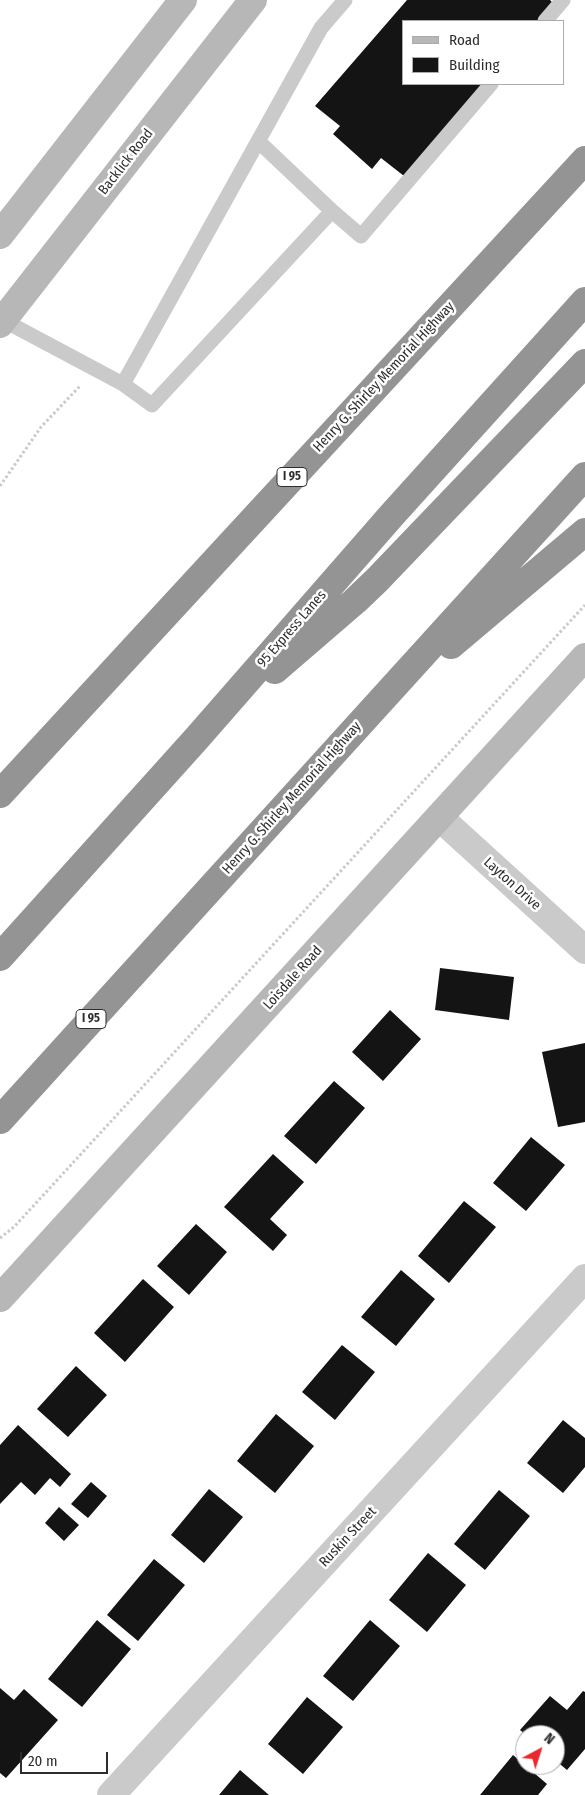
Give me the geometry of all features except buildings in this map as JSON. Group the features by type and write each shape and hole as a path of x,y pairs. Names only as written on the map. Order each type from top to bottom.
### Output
{"highway":[{"name":"Henry G. Shirley Memorial Highway","path":"0,794 585,160"},
{"name":"95 Express Lanes","path":"0,957 197,738 391,516 585,301"},
{"path":"197,738 355,601 585,363"},
{"name":"Henry G. Shirley Memorial Highway","path":"0,1120 585,476"},
{"path":"371,712 585,532"}],"main road":[{"path":"0,235 184,0"},
{"name":"Backlick Road","path":"2,322 253,0"},
{"name":"Loisdale Road","path":"0,1298 585,657"}],"street":[{"name":"Layton Drive","path":"439,817 585,950"},
{"name":"Ruskin Street","path":"111,1795 585,1278"}],"lane":[{"path":"123,384 321,28 345,0"},
{"path":"546,20 563,0"},
{"path":"258,141 361,236 491,85"},
{"path":"2,322 123,384 152,405 332,211"}],"path":[{"path":"0,486 41,427 96,370"},
{"path":"0,1238 14,1227 585,605"}]}
